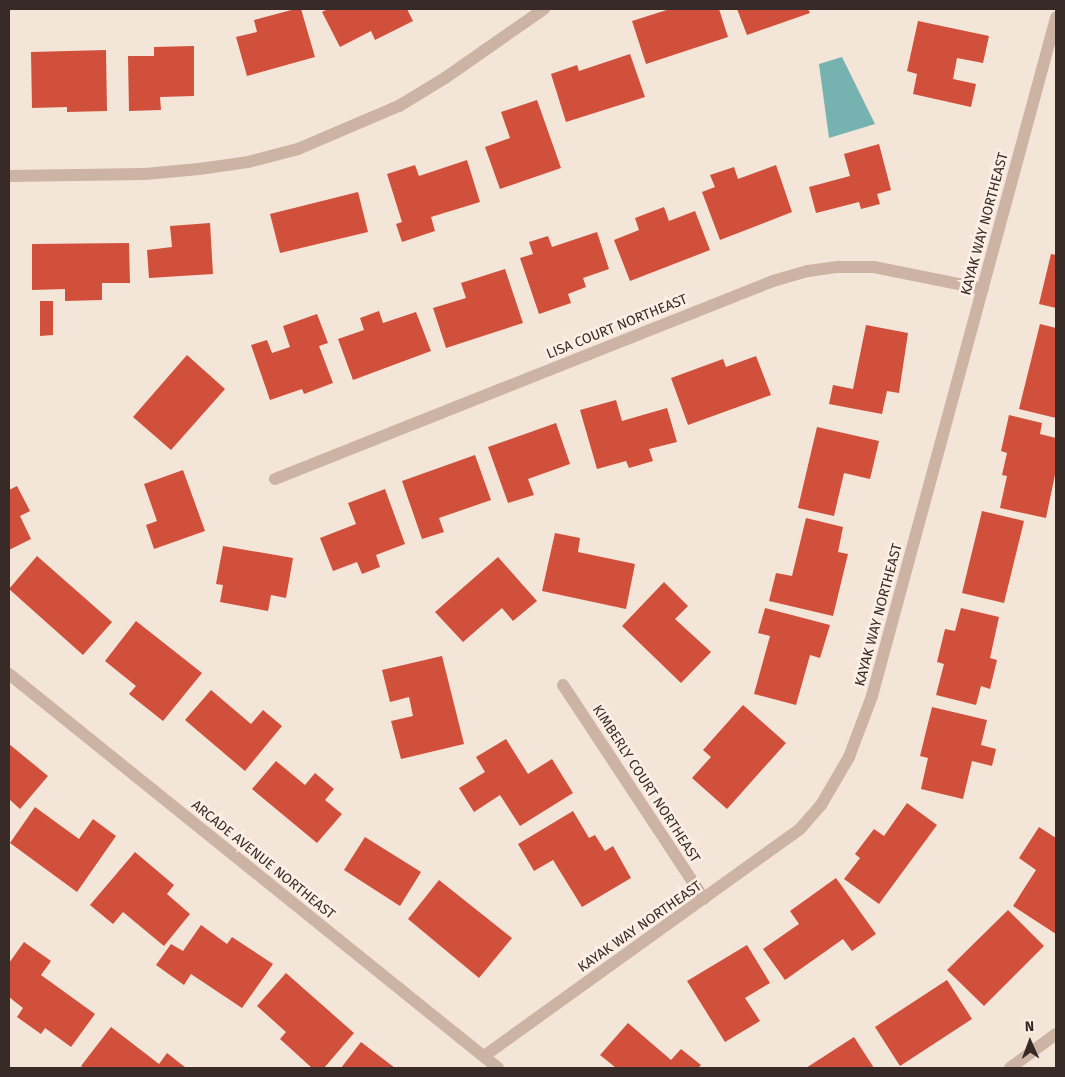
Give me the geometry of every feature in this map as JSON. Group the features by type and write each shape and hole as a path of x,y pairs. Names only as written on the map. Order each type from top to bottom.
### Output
{"street":[{"path":"9,176 145,174 199,169 248,162 298,149 399,106 445,78 544,9"},
{"name":"KAYAK WAY NORTHEAST","path":"484,1056 800,829 821,805 849,757 872,696 1056,18"},
{"name":"LISA COURT NORTHEAST","path":"274,479 773,282 808,271 838,267 874,267 982,289"},
{"name":"ARCADE AVENUE NORTHEAST","path":"9,674 498,1068"},
{"name":"KIMBERLY COURT NORTHEAST","path":"563,685 704,899"},
{"path":"1010,1068 1056,1034"}],"water":[{"path":"842,57 875,124 829,138 819,64"}],"building":[{"path":"301,9 315,57 247,76 236,37 257,32 254,20"},
{"path":"328,9 407,9 413,21 375,40 371,31 340,47 322,12"},
{"path":"670,9 719,9 728,37 646,64 632,21"},
{"path":"737,9 808,9 810,13 747,35"},
{"path":"918,21 989,36 983,63 957,58 953,79 976,84 971,107 913,94 917,74 907,71"},
{"path":"194,46 194,96 160,97 161,110 129,111 128,56 154,56 154,47"},
{"path":"106,50 107,111 67,112 67,107 32,108 31,52"},
{"path":"630,54 645,97 566,122 551,74 577,65 579,71"},
{"path":"537,100 561,168 500,189 485,147 510,138 501,112"},
{"path":"879,144 891,190 877,194 880,204 861,209 859,202 816,213 809,187 850,176 844,154"},
{"path":"467,160 480,202 431,217 435,231 402,242 396,224 402,222 387,174 415,165 419,176"},
{"path":"776,165 792,212 720,240 702,192 715,187 710,175 734,167 738,179"},
{"path":"358,192 368,232 280,253 270,214"},
{"path":"664,207 669,221 695,211 710,250 630,281 614,240 639,230 635,218"},
{"path":"210,223 213,274 149,278 147,250 172,247 170,226"},
{"path":"597,232 609,269 583,278 586,287 568,294 571,303 539,314 520,258 533,254 529,242 548,236 552,247"},
{"path":"129,243 130,283 102,283 102,300 65,301 65,289 32,290 32,244"},
{"path":"1051,254 1056,255 1056,308 1039,304"},
{"path":"505,269 523,323 446,348 433,308 466,298 461,283"},
{"path":"40,301 53,301 53,335 40,336"},
{"path":"379,311 383,323 416,312 431,351 353,380 338,339 364,330 360,318"},
{"path":"317,314 328,343 319,346 333,383 304,394 302,389 270,400 251,345 267,340 272,353 290,347 283,326"},
{"path":"1040,324 1056,328 1056,418 1019,409"},
{"path":"866,325 908,333 899,393 887,391 882,414 829,404 833,385 853,389"},
{"path":"187,355 225,389 171,450 133,417"},
{"path":"756,356 771,395 688,425 671,378 723,359 726,367"},
{"path":"616,400 622,421 667,408 677,442 649,449 653,461 629,468 626,461 597,469 580,410"},
{"path":"1009,415 1042,423 1040,434 1056,438 1056,470 1046,518 1000,508 1007,476 1002,475 1007,453 1001,451"},
{"path":"556,423 570,464 528,479 534,495 508,503 488,447"},
{"path":"817,427 879,441 870,479 844,473 834,516 798,508"},
{"path":"475,455 491,500 439,518 444,532 422,539 402,481"},
{"path":"183,470 205,531 154,549 146,525 157,521 144,484"},
{"path":"17,486 30,511 20,516 31,539 9,550 9,490"},
{"path":"385,489 405,544 376,555 380,567 362,574 357,562 333,571 320,538 356,524 348,503"},
{"path":"982,511 1024,521 1004,603 962,593"},
{"path":"806,518 843,527 838,552 848,554 833,616 769,601 776,573 792,576"},
{"path":"555,533 580,538 578,552 635,564 626,609 542,591"},
{"path":"223,546 293,558 286,598 271,595 268,611 220,602 223,585 216,584"},
{"path":"37,556 112,622 83,655 9,589"},
{"path":"498,557 537,601 513,621 502,608 463,642 435,612"},
{"path":"664,582 688,606 675,619 711,652 681,683 622,626"},
{"path":"765,608 830,625 820,658 810,655 796,705 754,694 770,636 758,633"},
{"path":"961,608 999,617 990,658 997,660 990,689 981,686 976,705 936,695 944,664 937,662 945,629 955,631"},
{"path":"136,621 202,673 163,721 129,694 136,686 105,661"},
{"path":"442,656 464,744 401,759 391,721 413,716 409,697 390,702 382,670"},
{"path":"211,690 251,724 263,710 282,726 245,771 185,720"},
{"path":"743,705 786,743 727,809 692,778 711,757 703,750"},
{"path":"932,707 987,720 981,745 996,749 992,766 972,761 963,799 921,789 928,758 920,756"},
{"path":"506,739 528,774 552,759 573,793 520,826 500,795 474,812 459,788 485,772 476,757"},
{"path":"9,744 48,776 20,809 9,799"},
{"path":"276,761 305,785 315,773 334,789 325,800 342,814 317,843 252,789"},
{"path":"907,803 937,825 879,904 844,879 860,858 855,854 874,829 884,836"},
{"path":"35,807 79,839 93,819 116,836 77,892 10,843"},
{"path":"573,811 589,838 595,835 605,851 613,846 631,878 582,907 553,860 534,871 518,844"},
{"path":"1039,827 1056,838 1056,934 1013,906 1036,870 1019,858"},
{"path":"365,837 421,872 400,906 344,870"},
{"path":"135,852 174,885 167,894 190,914 164,946 123,912 113,924 90,905"},
{"path":"836,878 876,934 852,951 843,939 785,980 763,949 799,924 790,911"},
{"path":"439,880 512,938 479,978 408,919"},
{"path":"1008,910 1044,946 984,1006 947,970"},
{"path":"201,925 227,944 232,937 273,964 242,1008 191,974 184,985 156,965 171,944 183,951"},
{"path":"24,942 51,961 41,975 95,1014 71,1047 45,1028 41,1034 17,1017 23,1008 9,997 9,963"},
{"path":"747,945 770,983 745,998 760,1021 725,1042 687,981"},
{"path":"286,973 354,1033 324,1068 312,1068 280,1039 286,1032 257,1006"},
{"path":"947,980 972,1019 900,1066 875,1027"},
{"path":"628,1023 671,1060 681,1049 701,1065 698,1068 616,1068 600,1055"},
{"path":"111,1027 159,1064 167,1053 186,1068 84,1068 81,1066"},
{"path":"854,1037 874,1068 806,1068"},
{"path":"361,1042 395,1068 341,1068"}]}
